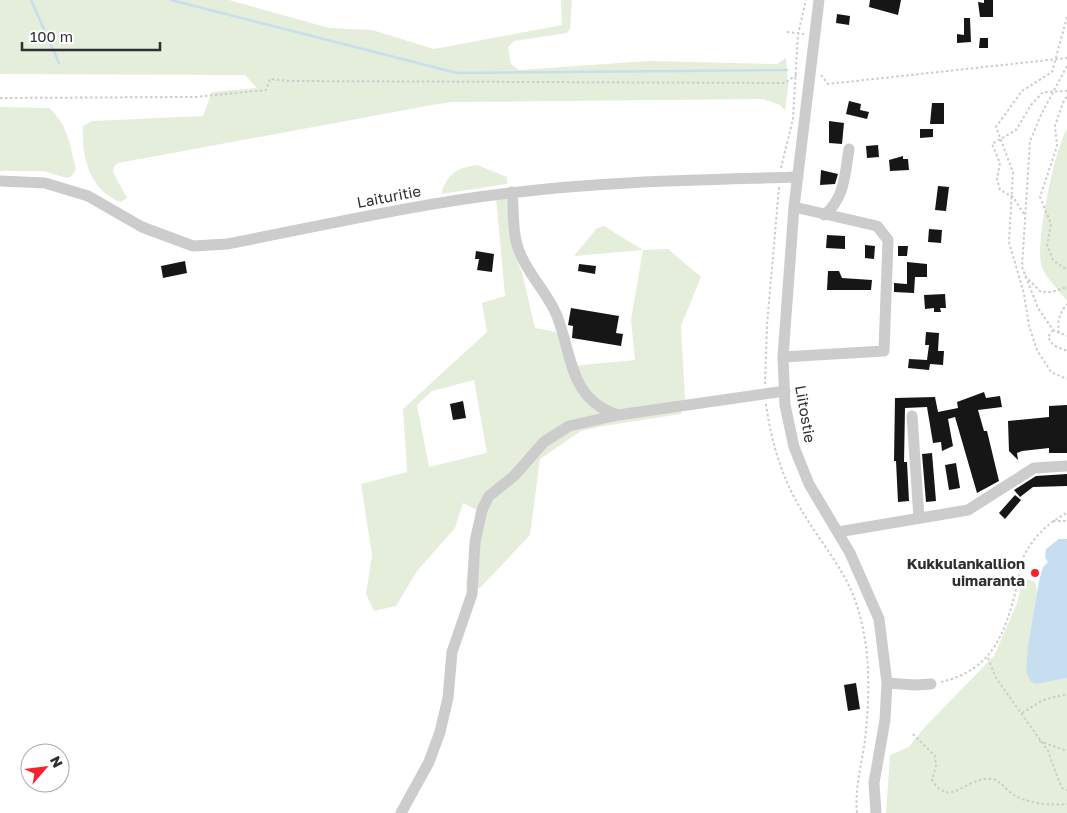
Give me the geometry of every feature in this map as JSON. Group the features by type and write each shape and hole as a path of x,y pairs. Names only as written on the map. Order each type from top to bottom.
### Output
{"street":[{"name":"Liitostie","path":"819,0 794,207 783,358 784,392 794,447 809,484 850,552 879,619 886,683 885,720 874,783 876,813"},
{"path":"824,215 835,206 841,194 849,149"},
{"name":"Laituritie","path":"0,181 45,184 88,196 142,227 193,246 227,244 446,201 512,192 649,181 798,177"},
{"path":"512,192 520,253 557,316 579,386 590,401 606,411 618,415"},
{"path":"783,358 884,351 888,240 877,226 794,207"},
{"path":"402,813 429,762 440,732 448,698 452,652 472,594 475,542 482,510 488,496 514,476 544,442 569,426 618,415 784,392"},
{"path":"912,416 919,518"},
{"path":"838,532 968,510 1034,468 1067,466"},
{"path":"886,683 915,686 931,684"}],"path":[{"path":"806,0 798,34 793,119 780,177 767,325 765,395 772,433 784,477 801,510 840,570 857,604 864,632 869,680 866,732 858,779 857,813"},
{"path":"1067,16 1052,72 1022,91 996,127 1013,172 1009,242 1024,294 1029,326 1037,350 1051,372 1067,379"},
{"path":"787,32 798,34"},
{"path":"828,84 1067,58"},
{"path":"1067,66 1030,141 1022,268 1038,308 1053,330 1067,336"},
{"path":"0,98 196,97 266,90 270,79 786,83 795,77"},
{"path":"1024,214 1013,197 1000,190 997,179 1000,163 992,144 1016,130 1031,105 1044,92 1054,90 1067,91"},
{"path":"1067,96 1055,126 1057,146 1040,197 1051,224 1047,246 1053,260 1067,270"},
{"path":"1024,275 1041,292 1052,292 1067,287"},
{"path":"1060,333 1057,323 1061,312 1067,304"},
{"path":"1053,330 1048,337 1053,345 1067,351"},
{"path":"931,684 956,678 988,658 1006,625 1023,557 1037,535 1052,521 1067,513"},
{"path":"1052,521 1067,521"},
{"path":"988,658 996,678 1022,713 1039,741 1048,751 1062,788 1067,790"},
{"path":"1022,713 1043,700 1067,694"},
{"path":"913,734 935,756 936,766 932,780 937,789 943,793 954,793 980,780 994,780 1021,799 1067,804"},
{"path":"1039,741 1067,751"}],"green space":[{"path":"0,0 229,0 329,28 372,30 434,49 562,25 561,0 572,0 570,29 567,33 514,41 508,47 511,64 519,70 649,61 777,64 786,58 788,87 785,111 780,105 763,99 452,102 118,163 114,167 113,172 127,198 121,202 110,197 102,190 90,171 84,149 83,126 92,121 203,116 212,92 257,88 245,75 0,74"},
{"path":"0,107 49,108 60,121 70,144 76,169 72,176 67,178 43,171 0,171"},
{"path":"1067,129 1067,301 1047,276 1042,267 1040,256 1047,198 1057,155"},
{"path":"477,165 507,177 507,184 441,194 450,176 458,170"},
{"path":"496,197 506,197 513,250 522,273 535,328 556,332 572,366 635,360 631,320 643,250 668,249 701,277 681,326 685,399 681,414 581,431 540,459 530,535 480,588 466,586 472,532 479,511 463,503 455,528 417,571 396,606 374,611 366,594 372,555 361,484 407,472 403,409 487,332 482,303 505,296","holes":["474,380 487,453 429,467 417,405 432,391"]},
{"path":"604,226 643,250 574,256 597,228"},
{"path":"1027,579 1035,582 1037,600 1026,671 1037,684 1067,678 1067,813 886,813 890,755 909,747 923,729 994,656 1017,603 1021,586"}],"water":[{"path":"1059,539 1067,539 1067,678 1037,684 1031,682 1026,671 1028,647 1039,581 1043,567 1048,562 1045,557 1046,549"}],"building":[{"path":"870,0 901,0 898,15 869,7"},
{"path":"984,0 993,0 993,17 980,17 978,2 984,3"},
{"path":"837,14 850,16 849,25 836,23"},
{"path":"964,18 970,18 971,42 957,43 957,34 964,35"},
{"path":"980,38 988,38 988,48 979,48"},
{"path":"849,101 861,104 860,110 869,112 867,119 846,114"},
{"path":"932,103 944,103 944,124 930,124"},
{"path":"829,121 844,123 842,144 829,143"},
{"path":"920,129 933,129 933,137 920,138"},
{"path":"878,145 879,157 867,158 866,146"},
{"path":"903,156 903,159 908,159 909,170 890,171 889,160"},
{"path":"821,170 838,174 835,184 820,185"},
{"path":"938,186 949,187 946,211 935,210"},
{"path":"929,229 942,230 941,243 928,242"},
{"path":"827,235 845,236 845,249 826,248"},
{"path":"865,245 875,246 874,259 865,258"},
{"path":"898,246 908,246 907,256 898,256"},
{"path":"476,251 494,254 492,272 477,270 479,259 475,259"},
{"path":"185,261 187,273 163,278 161,266"},
{"path":"907,262 927,264 927,277 915,277 914,293 894,292 894,283 907,284"},
{"path":"579,264 596,266 595,274 578,271"},
{"path":"828,271 839,271 842,278 872,280 871,290 827,290"},
{"path":"945,294 946,308 940,308 941,312 934,312 934,308 925,309 924,295"},
{"path":"571,308 619,316 616,333 623,334 621,346 572,338 573,326 568,325"},
{"path":"926,332 939,333 938,351 944,351 943,365 930,364 929,370 908,368 909,359 927,360 929,345 925,345"},
{"path":"984,392 986,398 1000,396 1002,407 978,410 984,431 987,431 999,481 977,493 955,417 948,419 953,446 942,451 941,442 933,443 927,407 905,408 904,462 907,462 909,501 898,502 896,461 894,461 895,398 935,397 938,412 958,408 957,402"},
{"path":"463,401 466,418 453,420 450,404"},
{"path":"1067,405 1067,453 1049,453 1049,448 1022,451 1017,453 1018,460 1009,451 1008,421 1049,417 1049,406"},
{"path":"932,453 936,501 926,502 922,454"},
{"path":"956,463 960,488 949,490 945,465"},
{"path":"1067,474 1067,486 1033,487 1020,497 1014,490 1036,476"},
{"path":"1015,495 1021,500 1005,519 999,513"},
{"path":"856,683 860,709 848,711 844,685"}],"waterway":[{"path":"31,0 59,63"},
{"path":"171,0 457,73 787,70"}],"place":[{"name":"Kukkulankallion uimaranta","path":"1035,573"}]}
